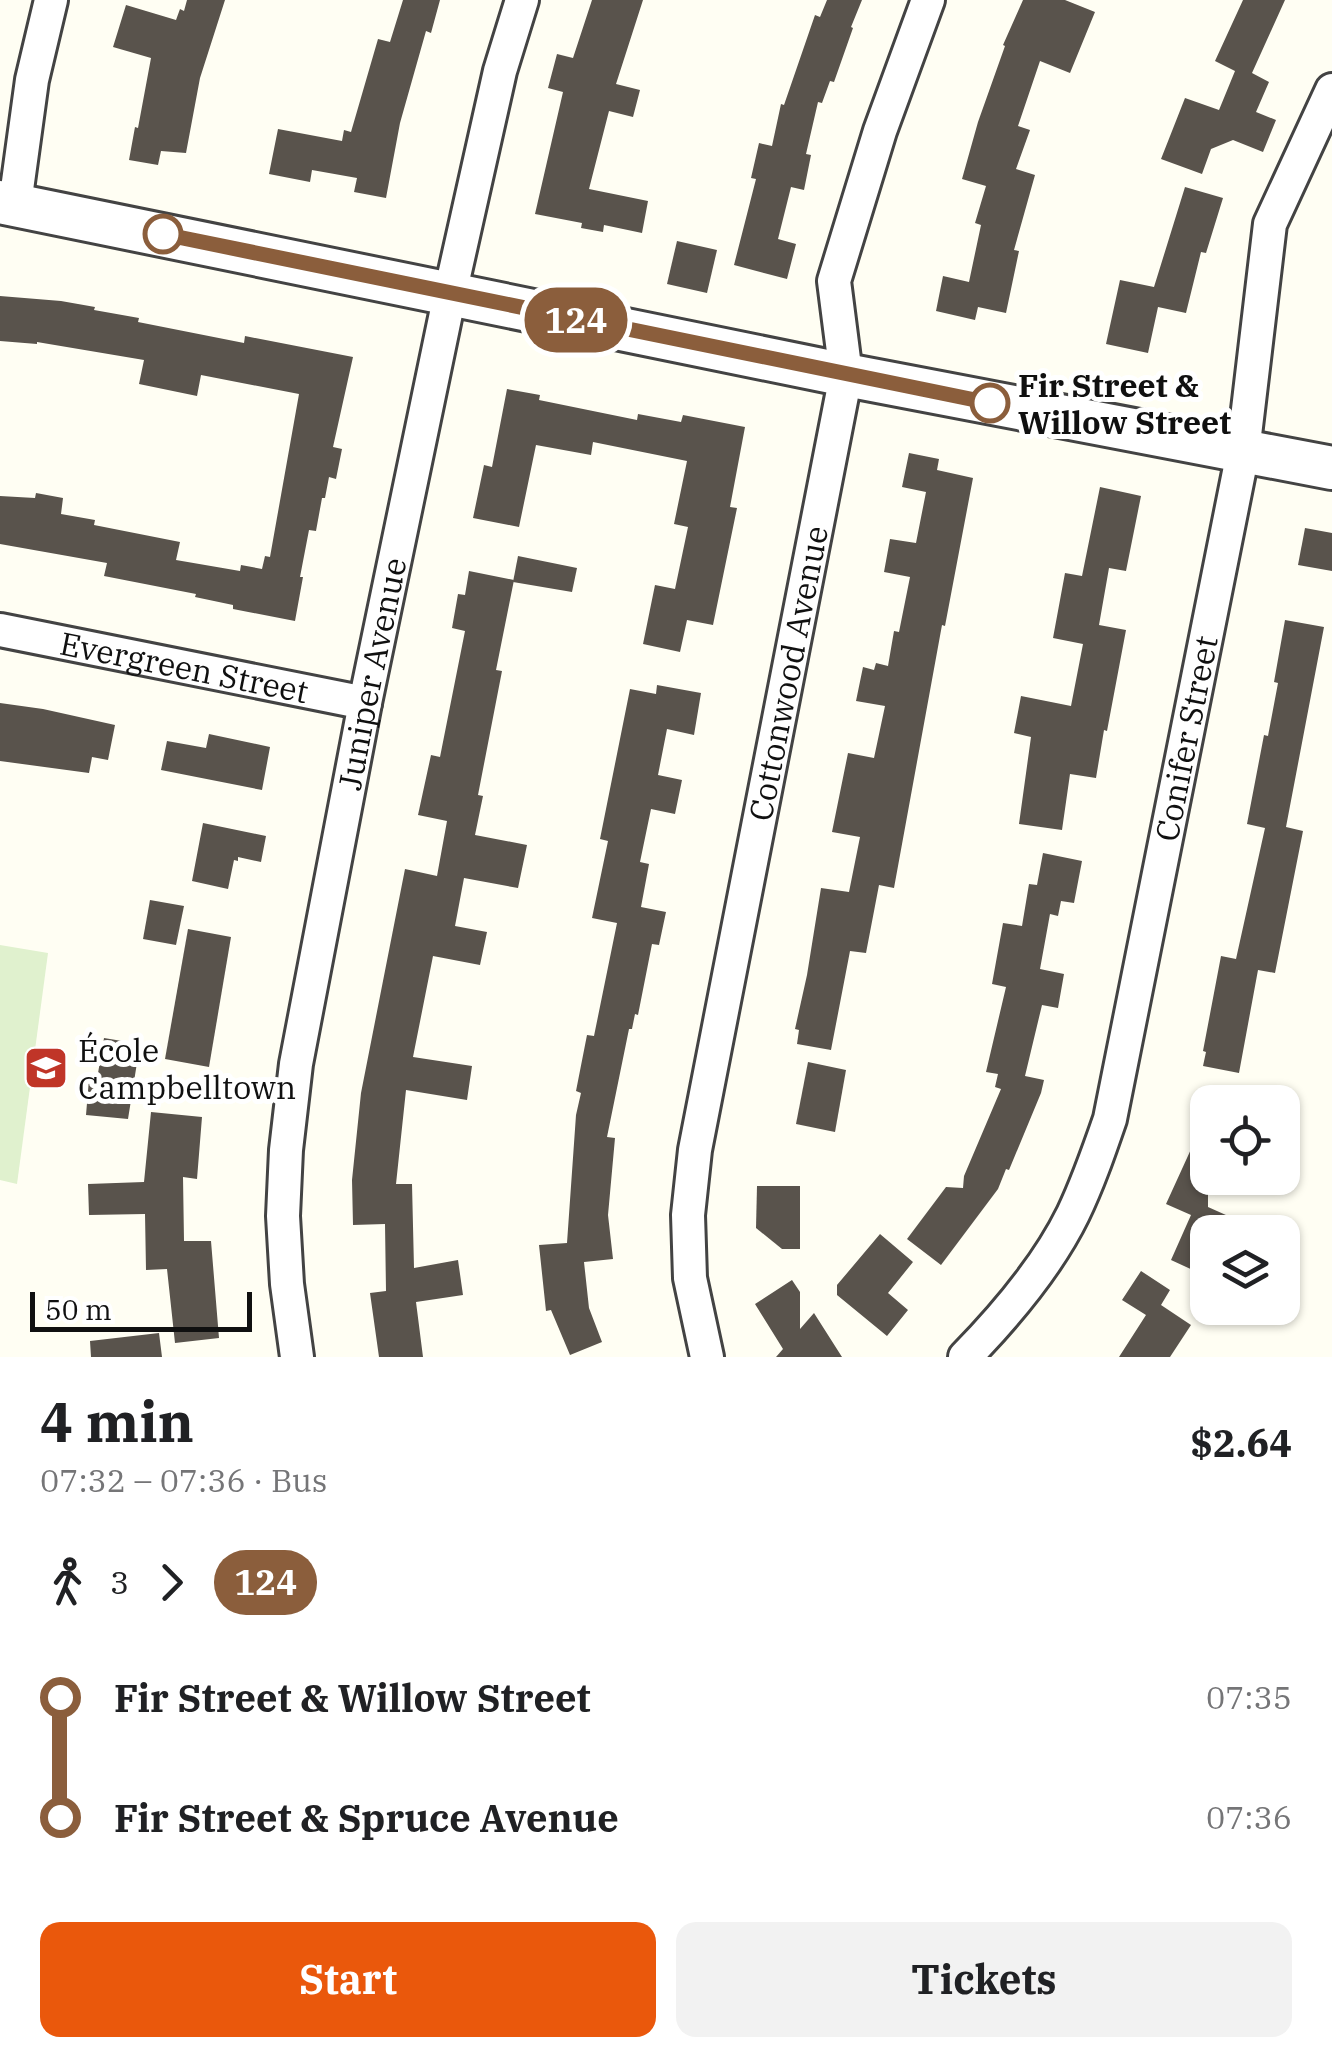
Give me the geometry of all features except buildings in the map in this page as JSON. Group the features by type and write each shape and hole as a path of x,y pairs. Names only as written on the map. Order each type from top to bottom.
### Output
{"street":[{"path":"52,0 8,203 846,374 1332,468"},
{"name":"Juniper Avenue","path":"297,1357 287,1284 284,1216 286,1150 296,1064 365,703 450,294 500,72 522,0"},
{"name":"Cottonwood Avenue","path":"706,1357 690,1278 688,1215 694,1150 846,374 834,281 880,131 928,0"},
{"name":"Conifer Street","path":"964,1357 996,1326 1072,1216 1110,1119 1243,452 1270,224 1332,90"},
{"name":"Evergreen Street","path":"0,630 365,703"}],"green space":[{"path":"0,945 48,953 17,1184 0,1180"}],"bus line":[{"name":"124","path":"163,234 990,403"}],"place":[{"name":"Fir Street & Willow Street","path":"990,403"},
{"name":"École Campbelltown","path":"46,1068"}]}
